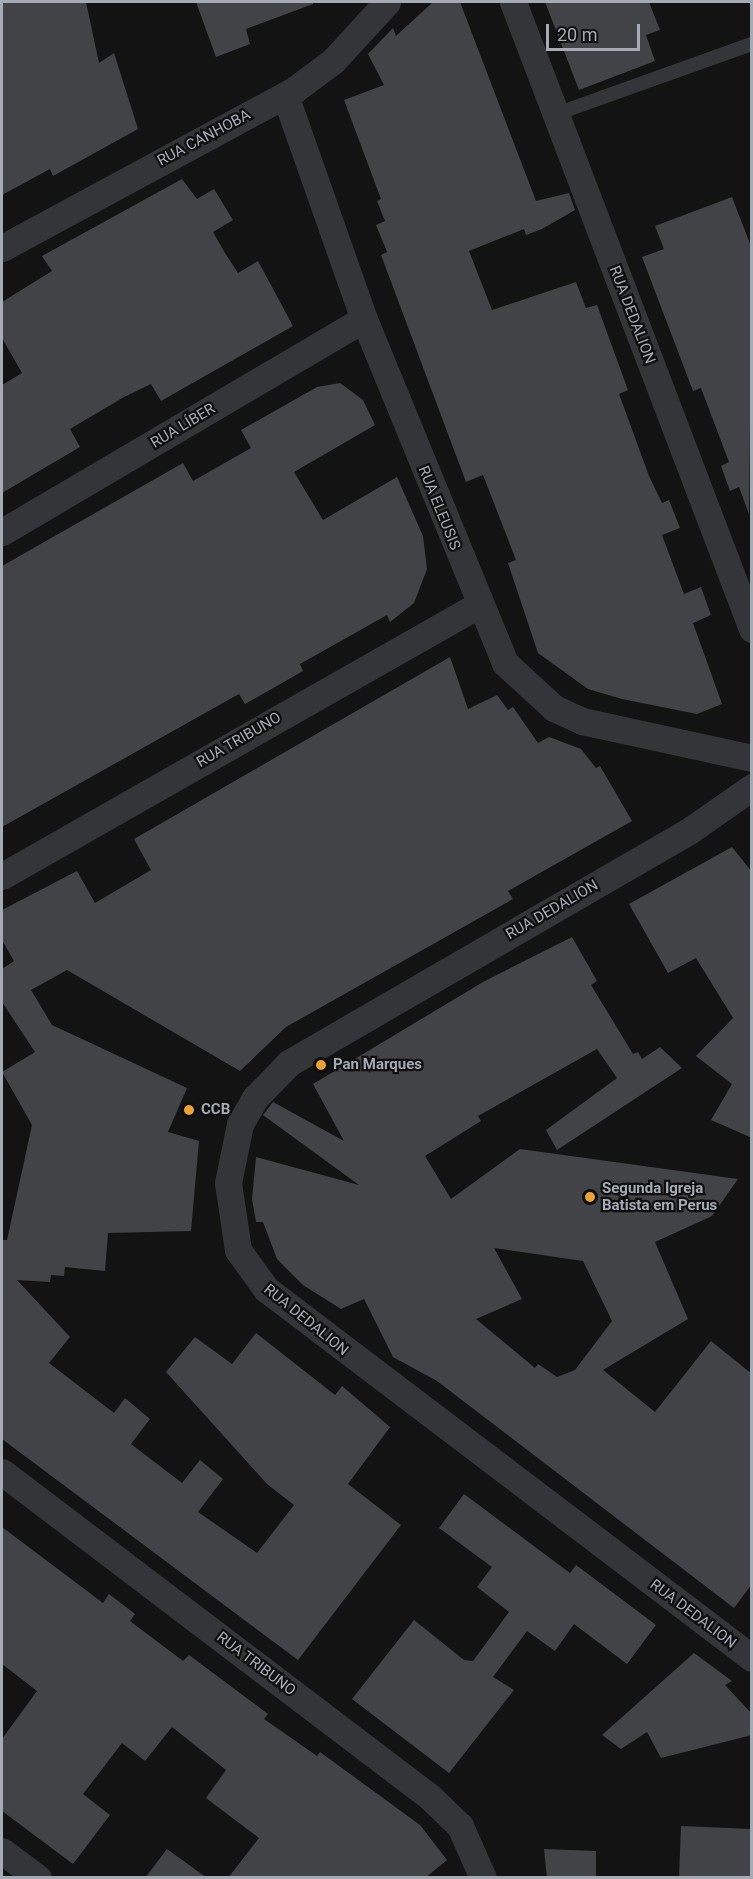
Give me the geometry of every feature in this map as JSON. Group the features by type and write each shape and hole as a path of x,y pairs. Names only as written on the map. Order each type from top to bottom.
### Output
{"street":[{"name":"RUA CANHOBA","path":"2,248 285,95 333,61 387,2"},
{"name":"RUA DEDALION","path":"513,2 752,629"},
{"name":"RUA ELEUSIS","path":"285,95 364,319 478,605 505,663 554,708 582,721 752,758"},
{"name":"RUA LÍBER","path":"2,532 364,319"},
{"name":"RUA TRIBUNO","path":"2,876 478,605"},
{"name":"RUA DEDALION","path":"752,787 689,831 289,1063 255,1098 240,1124 228,1183 238,1250 266,1289 752,1658"},
{"name":"RUA TRIBUNO","path":"2,1472 430,1797 460,1826 483,1878"},
{"path":"2,1851 38,1878"}],"lane":[{"path":"556,114 752,44"}],"building":[{"path":"2,2 86,2 99,63 114,53 138,129 53,176 50,169 2,195"},
{"path":"196,2 313,2 313,4 246,29 250,44 216,57"},
{"path":"433,2 460,2 536,201 569,193 575,210 542,229 526,235 524,229 469,251 492,310 576,282 586,308 597,305 628,390 619,394 649,476 662,503 669,500 680,528 662,535 684,594 701,587 711,615 693,623 722,704 697,714 622,699 588,689 538,653 508,563 516,560 483,475 466,482 381,255 387,252 376,225 385,221 377,201 381,199 344,100 384,85 368,54 393,28 396,36"},
{"path":"545,2 649,2 660,30 646,35 655,61 579,90"},
{"path":"182,179 197,199 214,189 233,220 213,232 225,253 238,273 258,261 293,326 161,401 151,384 124,397 70,429 80,447 2,493 2,385 22,373 2,338 2,302 52,271 42,256"},
{"path":"732,197 752,249 749,514 739,487 730,491 721,466 729,462 701,388 693,391 642,257 664,249 655,226"},
{"path":"340,383 363,400 375,425 294,472 323,520 397,477 423,536 427,569 414,603 390,622 387,615 300,664 303,671 245,704 239,694 2,827 2,566 183,463 193,481 251,448 241,430 317,387"},
{"path":"450,657 468,709 497,695 508,710 513,707 538,743 549,737 581,749 596,768 600,766 632,821 508,891 513,899 286,1027 240,1071 67,970 31,990 52,1025 187,1088 168,1132 199,1141 191,1231 108,1233 105,1271 65,1267 64,1276 51,1275 50,1282 17,1280 70,1337 49,1363 114,1413 125,1398 150,1419 131,1444 182,1483 200,1460 223,1479 198,1512 257,1553 294,1505 267,1484 166,1372 195,1337 232,1364 256,1333 335,1395 342,1386 390,1427 348,1484 401,1525 298,1660 2,1439 2,1240 7,1240 32,1125 2,1072 35,1052 2,1002 2,969 14,961 2,940 2,910 77,871 95,903 151,870 134,839"},
{"path":"732,847 752,872 752,1138 711,1120 732,1084 696,1056 733,1018 696,958 668,973 629,904"},
{"path":"572,937 597,981 591,985 633,1054 638,1052 642,1059 660,1047 682,1068 557,1150 546,1130 617,1078 597,1049 478,1116 481,1121 425,1156 451,1199 520,1149 738,1179 712,1216 655,1242 688,1319 603,1370 655,1412 711,1341 752,1374 752,1584 734,1608 437,1381 393,1357 364,1299 341,1309 303,1285 277,1259 263,1222 256,1222 252,1199 256,1157 359,1185 263,1115 273,1102 344,1141 313,1084 483,982","holes":["494,1248 583,1261 612,1321 575,1370 557,1377 538,1364 535,1368 476,1319 522,1299"]},
{"path":"464,1494 570,1573 576,1565 656,1625 627,1664 574,1624 555,1651 527,1631 493,1677 514,1690 449,1773 352,1699 414,1620 464,1660 473,1661 509,1612 477,1587 492,1567 439,1528"},
{"path":"2,1527 103,1603 109,1594 135,1614 130,1621 183,1661 189,1655 268,1714 264,1719 317,1756 320,1752 420,1825 447,1860 425,1878 228,1878 259,1838 206,1798 226,1770 172,1727 145,1761 122,1743 83,1794 110,1815 73,1864 2,1811 2,1739 37,1691 2,1664"},
{"path":"694,1653 732,1681 725,1685 752,1714 752,1735 661,1758 647,1732 621,1749 602,1735"},
{"path":"681,1826 752,1829 752,1878 679,1878"},
{"path":"167,1849 207,1878 145,1878"},
{"path":"544,1849 596,1851 596,1878 547,1878"}],"place":[{"name":"Pan Marques","path":"321,1065"},
{"name":"CCB","path":"189,1110"},
{"name":"Segunda Igreja Batista em Perus","path":"590,1197"}]}
